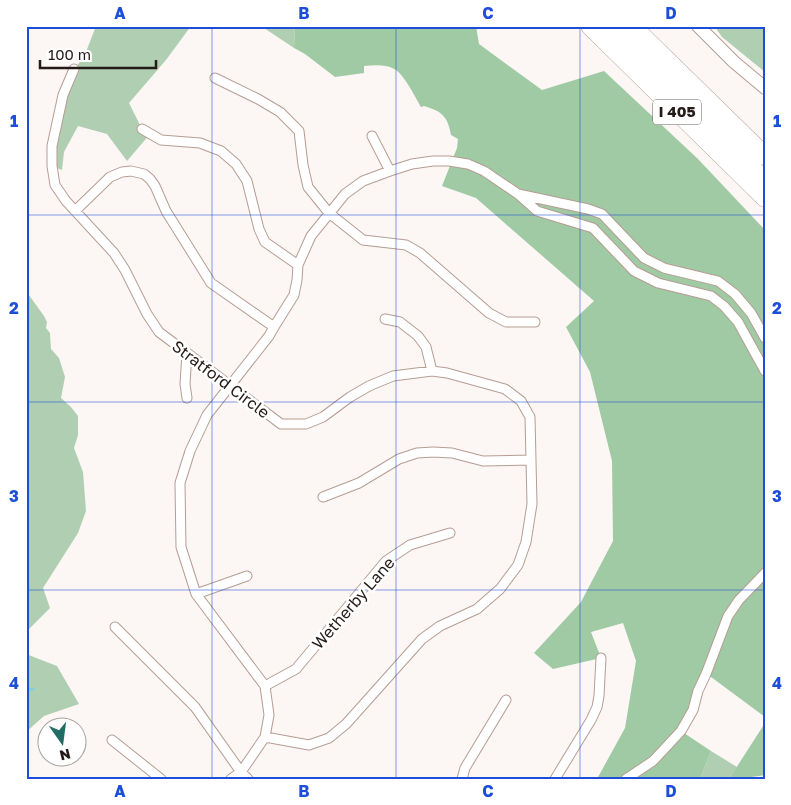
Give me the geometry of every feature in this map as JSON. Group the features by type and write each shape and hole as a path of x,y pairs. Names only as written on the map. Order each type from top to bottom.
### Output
{"highway":[{"name":"I 405","path":"590,26 765,198"},
{"path":"608,26 765,181"},
{"path":"621,26 765,167"},
{"name":"I 405","path":"632,26 765,156"}],"main road":[{"path":"698,26 720,50 765,88"}],"street":[{"name":"Stratford Circle","path":"74,69 63,95 52,146 52,166 55,185 66,201 114,253 125,270 147,314 159,332 187,354 281,424 306,424 323,417 350,397 377,383 394,376 432,371 447,373 505,389 521,401 530,417 532,504 526,542 518,565 500,590 477,609 440,626 422,639 346,724 328,738 309,745 265,737"},
{"path":"215,78 280,112 299,131 308,187 329,213 363,240 406,245 420,253 490,313 506,322 535,322"},
{"path":"142,130 161,140 200,144 221,151 236,164 247,181 259,229 265,242 298,265"},
{"path":"372,136 390,171"},
{"path":"231,779 244,776 265,737 269,715 265,686 196,594 181,547 180,483 190,451 207,415 269,336 294,295 298,265 311,236 345,194 363,181 412,164 449,161 468,164 484,171 518,194 537,211 593,228 634,271 658,283 711,296 724,306 738,322 765,371"},
{"path":"75,211 110,177 122,172 131,171 144,174 155,186 166,211 211,283 274,327"},
{"path":"518,194 588,209 602,214 644,258 664,268 718,282 736,294 751,313 765,338"},
{"path":"384,318 400,322 418,336 426,347 432,371"},
{"path":"187,354 185,384 187,398"},
{"path":"324,496 359,482 399,459 417,453 452,453 483,461 531,460"},
{"name":"Wetherby Lane","path":"265,686 296,669 386,562 410,545 450,533"},
{"path":"626,779 653,761 681,732 693,710 698,691 728,616 738,600 765,573"},
{"path":"196,594 247,576"},
{"path":"115,627 195,707 244,776"},
{"path":"555,779 597,707 601,658"},
{"path":"462,779 465,768 506,700"},
{"path":"112,740 161,779"}],"green space":[{"path":"96,26 191,26 166,60 129,103 142,129 150,134 127,161 107,134 78,126 64,152 62,170 52,166 52,146 74,69 84,57"},
{"path":"261,26 295,26 294,48"},
{"path":"295,26 476,26 479,44 542,90 604,71 698,159 765,230 765,717 707,674 681,731 711,751 700,779 597,779 625,728 636,661 623,623 591,632 601,658 553,669 534,653 581,602 613,541 612,461 590,372 566,327 594,301 476,198 442,186 457,148 458,139 451,135 448,123 443,115 430,108 421,107 410,87 396,70 380,65 372,65 364,66 364,73 335,77 294,48"},
{"path":"714,26 765,26 765,72 722,37"},
{"path":"26,291 47,322 46,328 50,333 51,349 59,358 65,377 61,398 78,416 78,435 74,448 83,472 86,511 78,533 43,588 50,608 26,632"},
{"path":"26,654 57,666 79,704 38,718 38,721 26,732"},
{"path":"765,723 765,775 729,779"},
{"path":"711,751 737,767 729,779 700,779"}],"waterway":[{"path":"26,690 34,689"}]}
